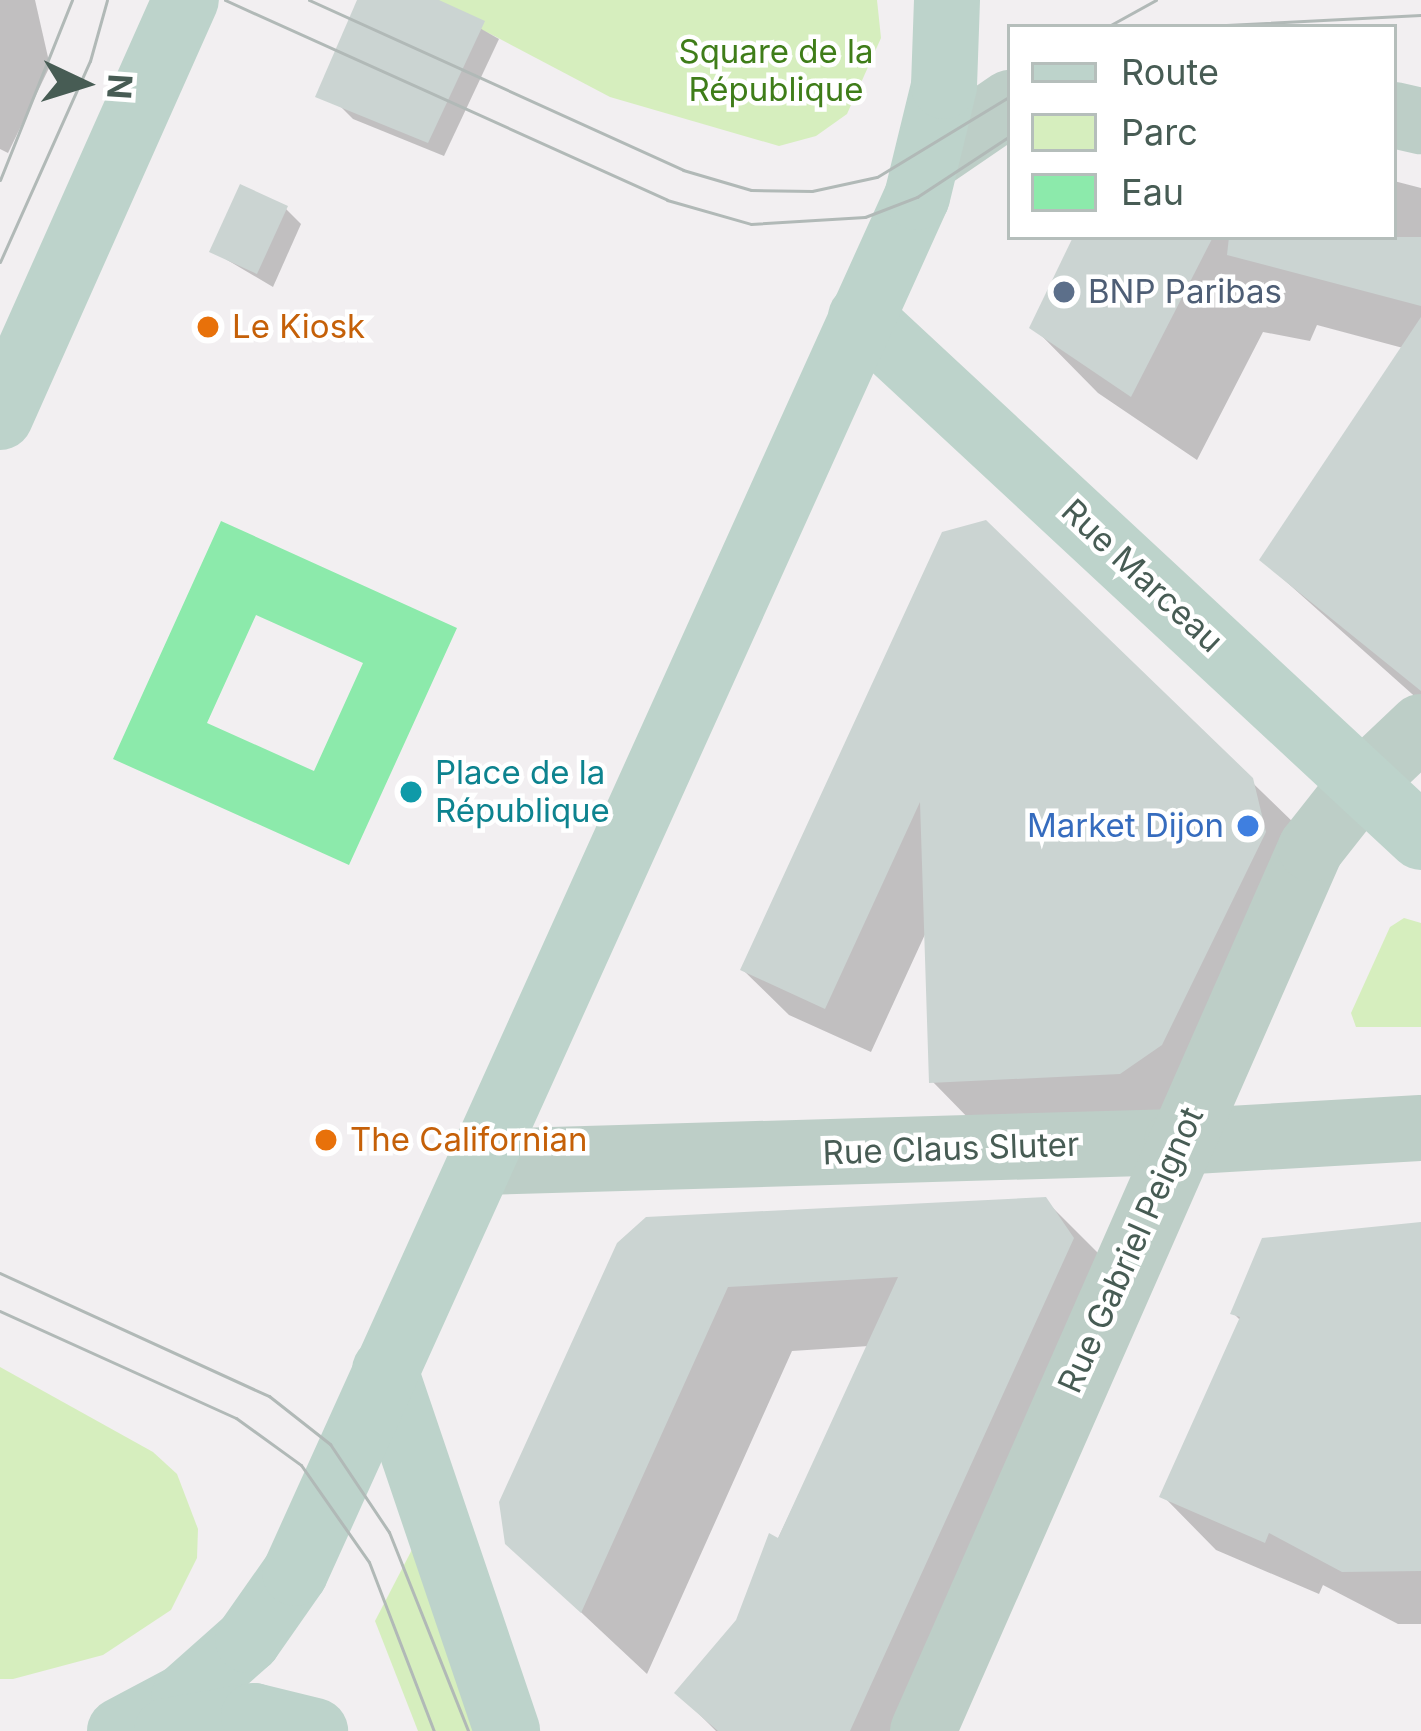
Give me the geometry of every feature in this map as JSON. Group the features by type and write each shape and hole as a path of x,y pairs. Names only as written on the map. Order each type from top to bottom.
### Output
{"main road":[{"path":"0,417 185,0"},
{"path":"120,1731 184,1697 248,1640 296,1574 931,157 947,0"},
{"name":"Rue Marceau","path":"861,317 1421,837"},
{"path":"386,1370 507,1731"},
{"path":"167,1731 254,1716 315,1731"}],"street":[{"path":"931,157 1007,105"},
{"name":"Rue Gabriel Peignot","path":"923,1731 1177,1142 1311,848 1363,782 1421,727"},
{"name":"Rue Claus Sluter","path":"482,1162 1177,1142 1421,1128"}],"green space":[{"name":"Square de la République","path":"426,0 877,0 881,38 847,114 816,136 779,146 610,97"},
{"path":"1404,918 1421,923 1421,1027 1356,1027 1351,1013 1390,927"},
{"path":"0,1367 153,1452 177,1474 198,1529 197,1558 171,1610 103,1655 13,1679 0,1679"},
{"path":"418,1538 485,1731 418,1731 375,1621"}],"water":[{"path":"221,521 457,628 349,865 113,759","holes":["256,615 363,663 314,771 207,723"]}],"building":[{"path":"357,0 439,0 485,21 428,143 315,97"},
{"path":"240,184 288,206 257,274 209,252"},
{"path":"1421,237 1421,306 1227,255 1229,240"},
{"path":"1072,240 1211,240 1131,397 1029,328"},
{"path":"1421,317 1421,691 1259,560"},
{"path":"986,520 1253,778 1266,832 1162,1045 1120,1074 929,1083 920,802 825,1009 740,970 942,532"},
{"path":"1046,1197 1074,1238 850,1731 718,1731 674,1693 736,1620 769,1533 778,1538 898,1277 728,1287 581,1613 505,1544 499,1502 617,1243 646,1217"},
{"path":"1421,1222 1421,1571 1342,1572 1269,1533 1265,1543 1159,1497 1240,1317 1230,1314 1262,1238"}],"tram line":[{"path":"0,180 72,0"},
{"path":"0,262 90,61 107,0"},
{"path":"225,0 667,200 751,224 865,217 917,197 1007,138"},
{"path":"309,0 683,170 751,190 812,191 877,177 1007,98"},
{"path":"1112,24 1156,0"},
{"path":"1245,24 1421,15"},
{"path":"0,1273 269,1396 330,1444 389,1532 468,1731"},
{"path":"0,1311 236,1418 301,1465 369,1562 434,1731"}],"place":[{"name":"BNP Paribas","path":"1064,292"},
{"name":"Le Kiosk","path":"208,327"},
{"name":"Place de la République","path":"411,792"},
{"name":"Market Dijon","path":"1248,826"},
{"name":"The Californian","path":"326,1140"}]}
